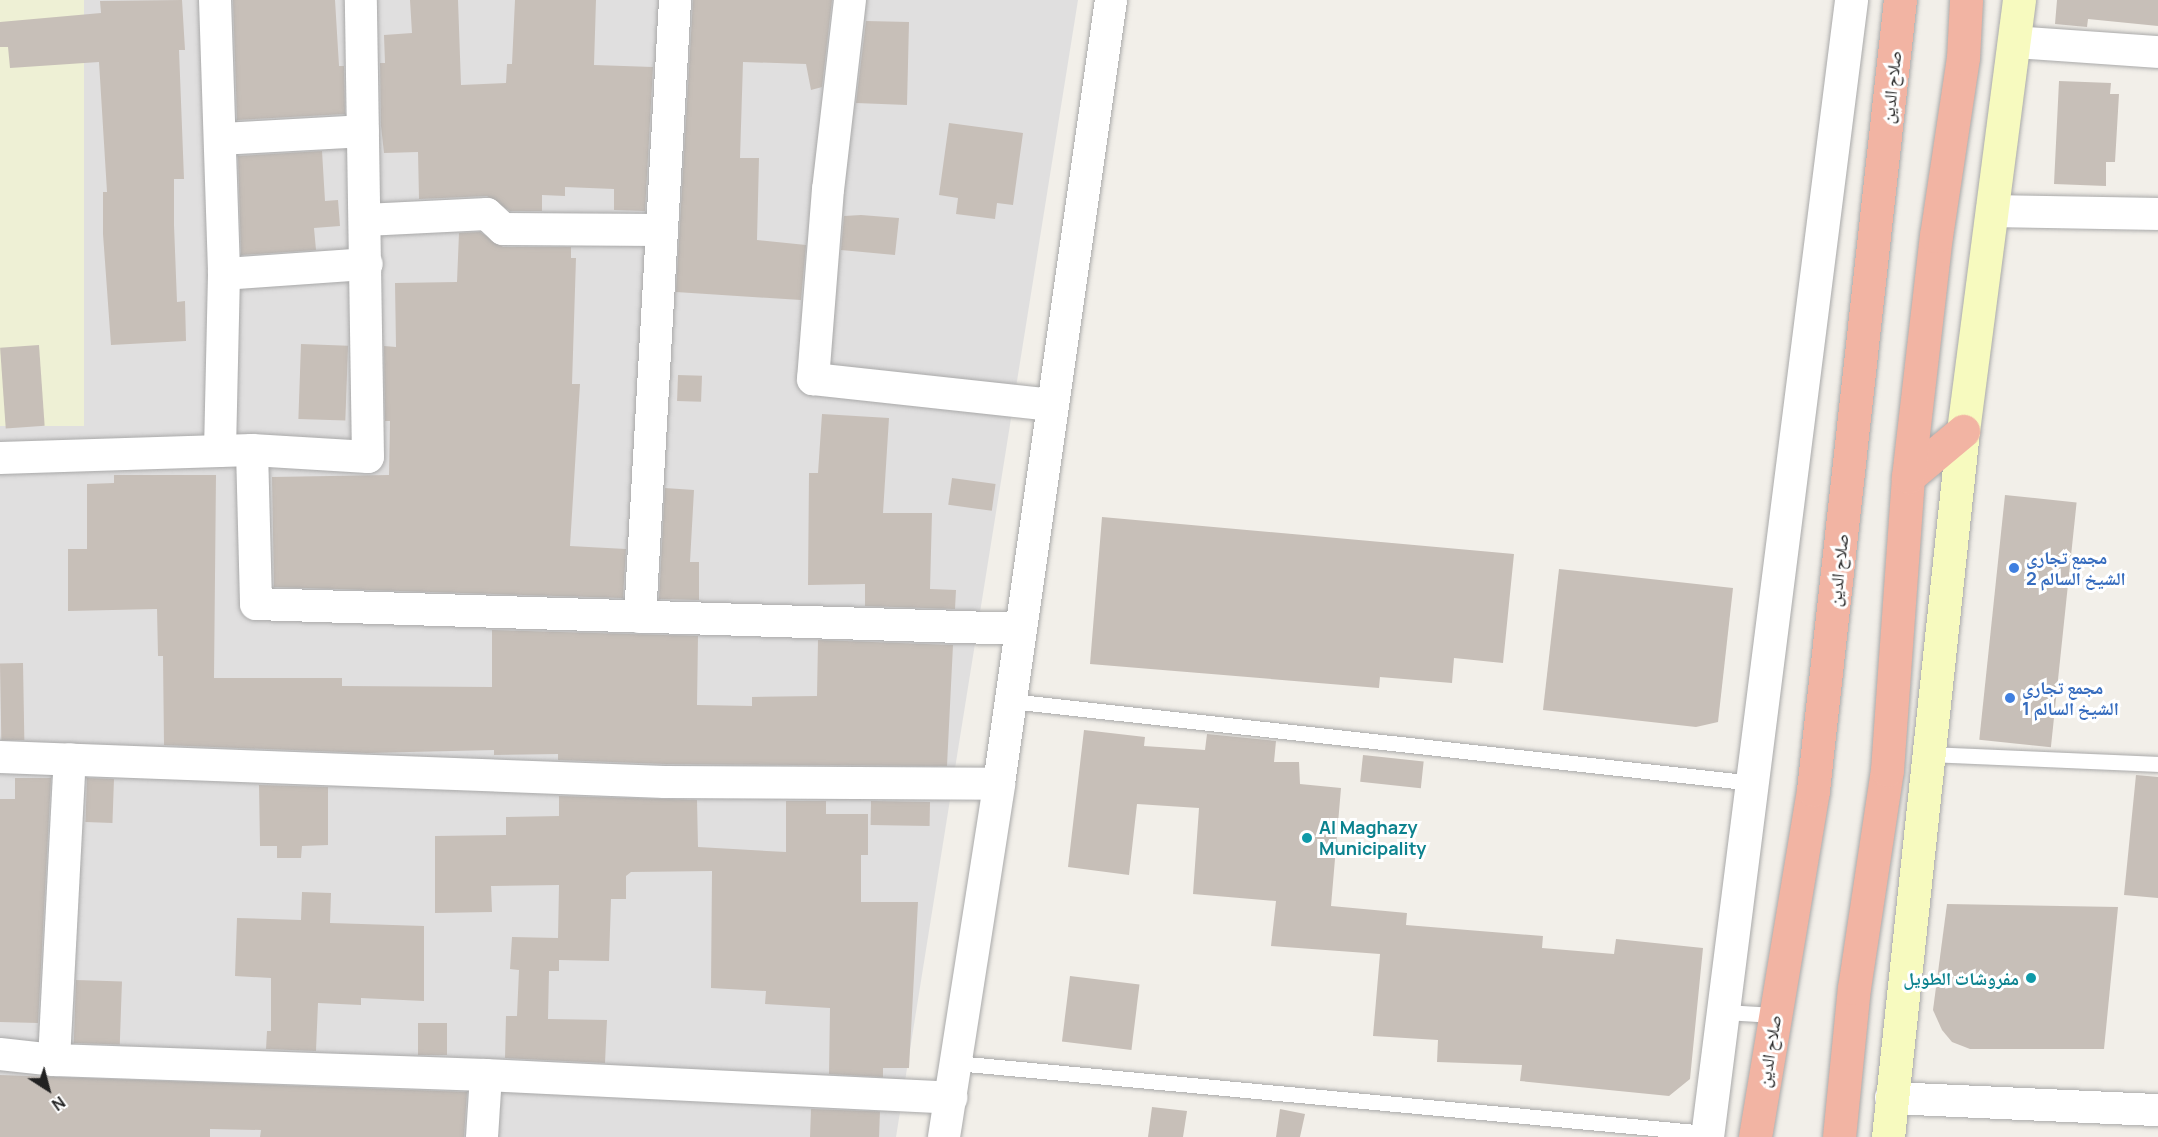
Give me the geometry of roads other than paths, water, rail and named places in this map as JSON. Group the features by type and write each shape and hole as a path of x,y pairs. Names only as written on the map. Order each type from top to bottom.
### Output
{"highway":[{"name":"صلاح الدين","path":"1755,1137 1813,790 1900,0"},
{"path":"1839,1137 1854,988 1887,770 1908,477 1936,236 1963,58 1966,0"},
{"path":"1908,477 1963,431"}],"main road":[{"path":"1888,1137 1963,431 2019,0"}],"street":[{"path":"216,0 224,274 220,451"},
{"path":"0,458 252,450 368,457 367,264 361,0"},
{"path":"640,617 660,230 675,0"},
{"path":"850,0 828,189 813,379 1053,405"},
{"path":"944,1137 999,784 1111,0"},
{"path":"1707,1135 1754,783 1851,0"},
{"path":"2014,42 2158,52"},
{"path":"221,139 363,131"},
{"path":"1992,211 2158,214"},
{"path":"365,220 487,214 503,229 660,230"},
{"path":"224,274 367,264"},
{"path":"252,450 256,604 1020,629"},
{"path":"0,757 665,782 999,784"},
{"path":"54,1060 70,759"},
{"path":"0,1054 54,1060 486,1075 951,1098"},
{"path":"482,1137 486,1075"},
{"path":"1891,1098 2158,1110"}],"lane":[{"path":"1010,701 1754,783"},
{"path":"1930,754 2158,764"},
{"path":"1724,1012 1775,1015"},
{"path":"956,1063 1707,1135"}],"place":[{"name":"مجمع تجاري الشيخ السالم 2","path":"2014,568"},
{"name":"مجمع تجاري الشيخ السالم 1","path":"2010,698"},
{"name":"Al Maghazy Municipality","path":"1307,838"},
{"name":"مفروشات الطويل","path":"2031,978"}]}
